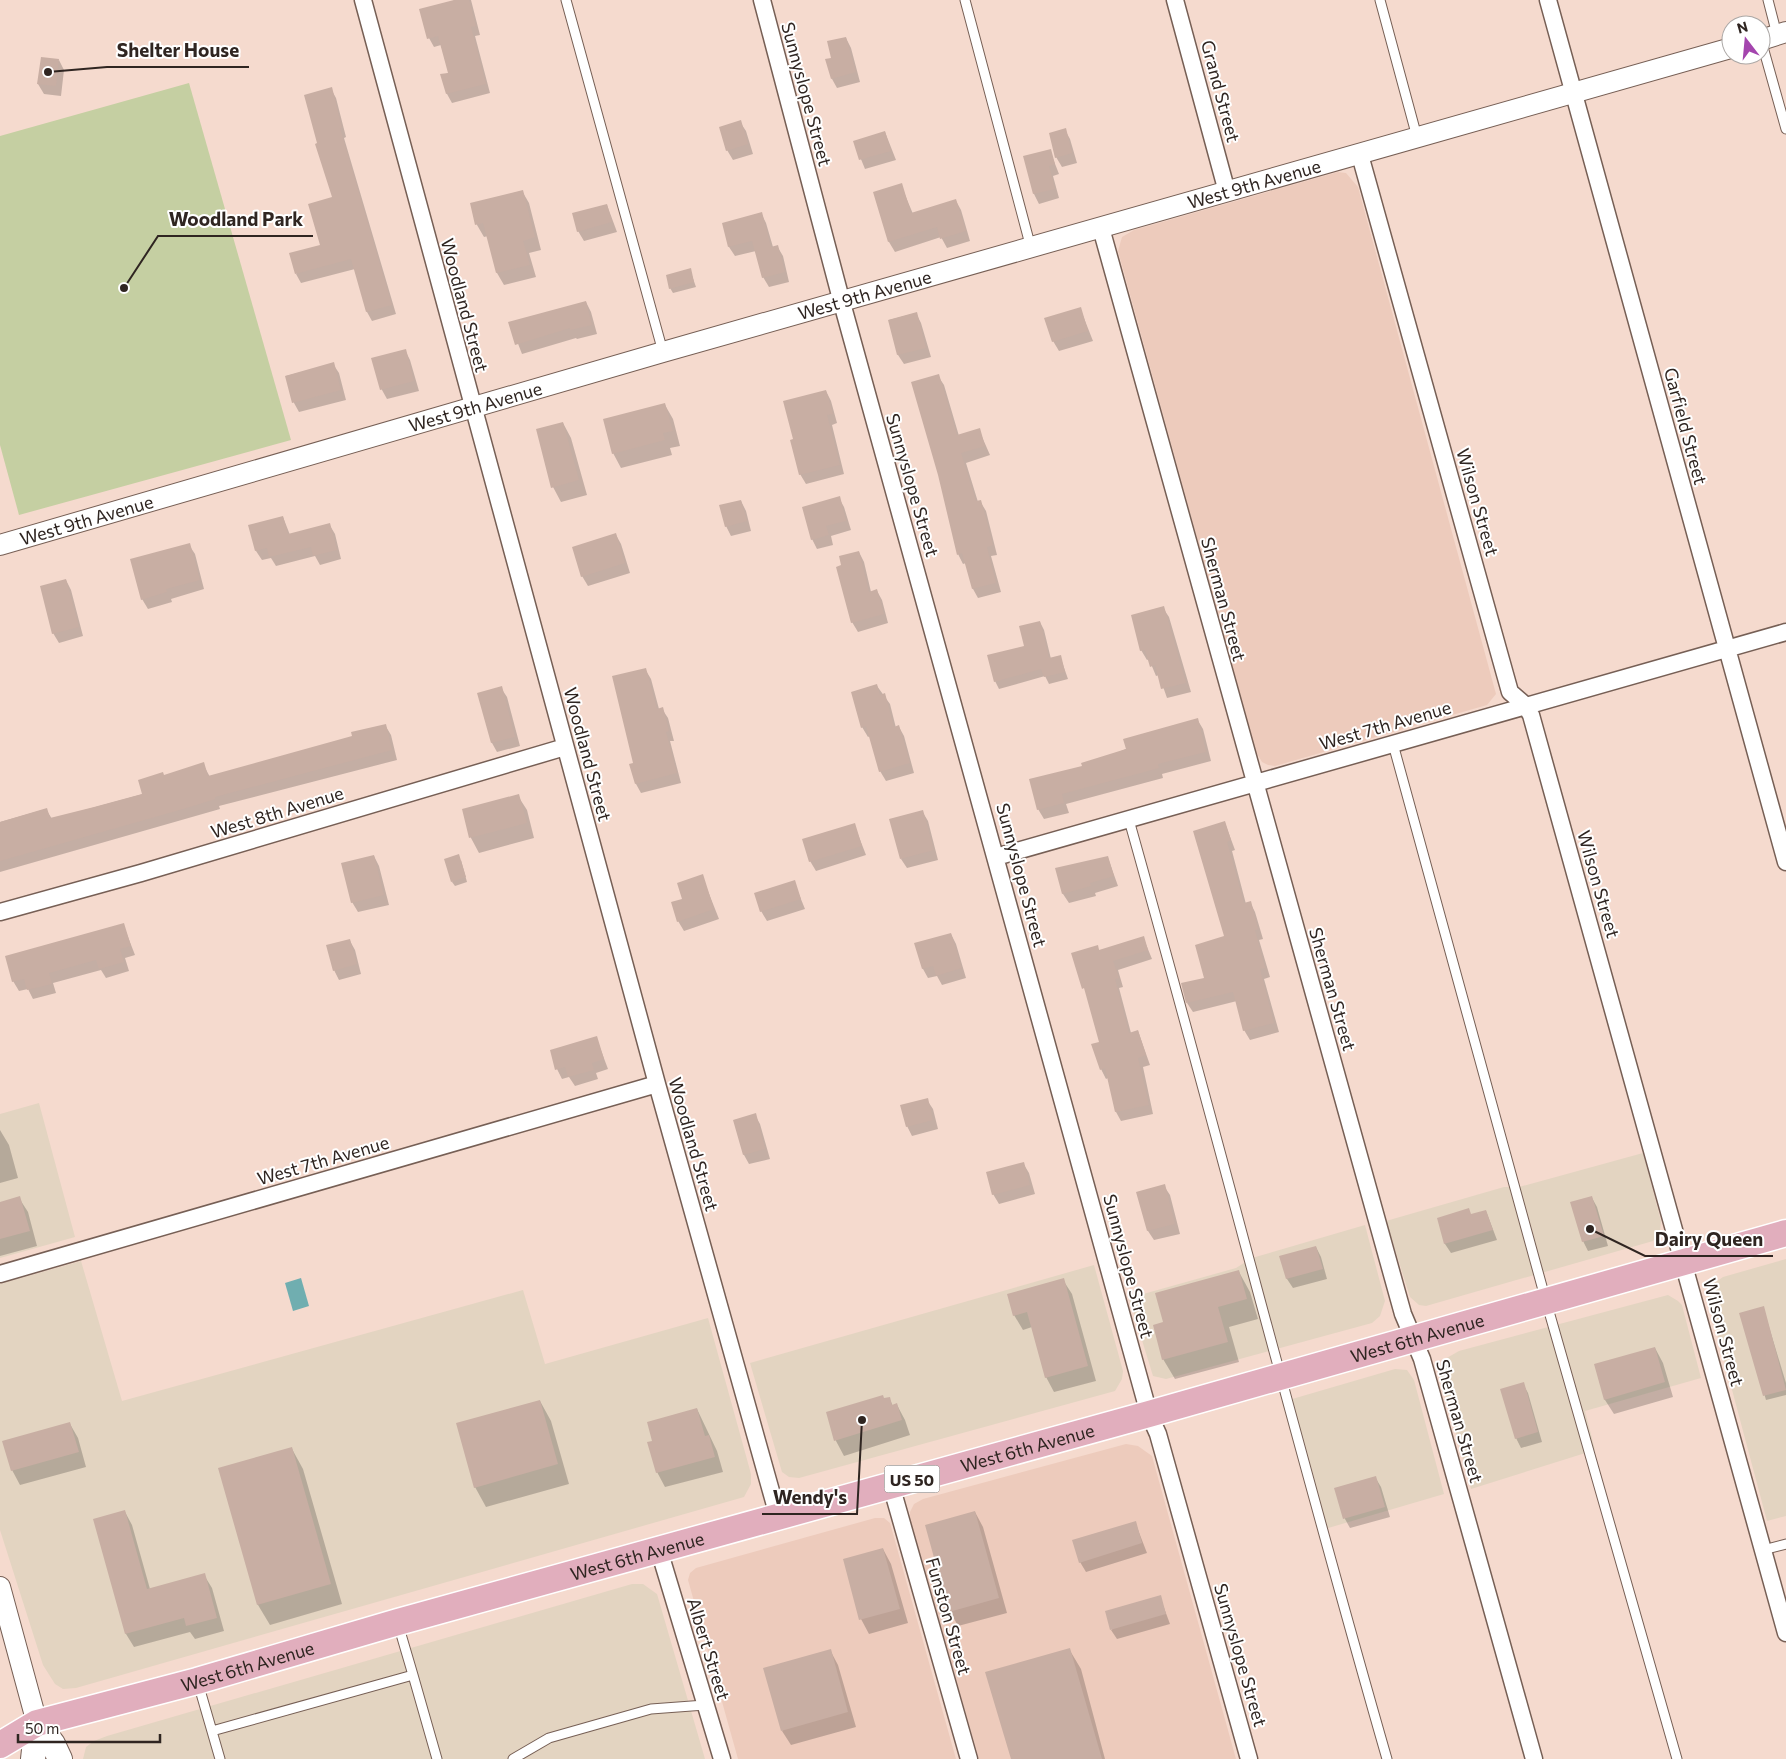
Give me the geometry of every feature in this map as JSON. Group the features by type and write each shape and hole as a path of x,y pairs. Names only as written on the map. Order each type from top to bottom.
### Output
{"main road":[{"name":"West 6th Avenue","path":"0,1745 37,1723 1149,1414 1786,1233"},
{"name":"West 6th Avenue","path":"0,1722 37,1723"},
{"path":"33,1759 37,1723"},
{"path":"37,1723 53,1744 60,1759"}],"street":[{"name":"Woodland Street","path":"363,0 472,408 657,1084 778,1516"},
{"name":"Sunnyslope Street","path":"762,0 842,302 1149,1414 1158,1434 1249,1759"},
{"name":"Grand Street","path":"1175,0 1227,192"},
{"name":"Garfield Street","path":"1548,0 1575,92 1726,649 1786,862"},
{"name":"West 9th Avenue","path":"0,545 663,352 1721,51"},
{"name":"Wilson Street","path":"1360,154 1510,692 1525,705 1531,715 1786,1633"},
{"name":"Sherman Street","path":"1101,228 1403,1314 1424,1368 1534,1759"},
{"name":"West 7th Avenue","path":"996,857 1786,632"},
{"name":"West 8th Avenue","path":"0,912 151,871 565,747"},
{"name":"West 7th Avenue","path":"0,1274 657,1084"},
{"name":"Funston Street","path":"891,1485 969,1759"},
{"name":"Albert Street","path":"659,1550 722,1759"},
{"path":"0,1587 37,1723"}],"lane":[{"path":"566,0 663,352"},
{"path":"965,0 1031,248"},
{"path":"1380,0 1417,138"},
{"path":"1768,0 1769,15"},
{"path":"1771,37 1786,129"},
{"path":"1392,744 1546,1300 1677,1759"},
{"path":"1129,820 1188,1029 1279,1376 1386,1759"},
{"path":"1763,1550 1786,1544"},
{"path":"398,1622 437,1759"},
{"path":"212,1731 413,1675"},
{"path":"197,1680 220,1759"},
{"path":"513,1759 549,1738 651,1709 705,1705"}],"shaded area":[{"path":"1338,172 1346,173 1358,187 1496,694 1487,705 1275,766 1262,762 1256,752 1118,251 1122,237 1134,230"},
{"path":"39,1103 75,1237 0,1258 0,1114"},
{"path":"1643,1153 1661,1221 1660,1231 1653,1241 1426,1306 1419,1305 1410,1297 1386,1221 1504,1187 1519,1187"},
{"path":"1365,1225 1385,1301 1380,1316 1372,1323 1166,1379 1153,1376 1129,1298 1236,1268 1252,1258"},
{"path":"1786,1259 1786,1516 1767,1521 1707,1296 1713,1284 1723,1277"},
{"path":"81,1261 122,1401 523,1290 545,1364 708,1318 751,1474 751,1484 744,1497 76,1688 63,1689 55,1684 43,1665 0,1530 0,1284"},
{"path":"1094,1265 1123,1371 1122,1379 1115,1391 799,1478 789,1477 782,1472 750,1363"},
{"path":"1668,1295 1682,1305 1701,1378 1585,1411 1595,1450 1471,1489 1440,1375 1441,1363 1445,1359 1459,1351"},
{"path":"1395,1369 1407,1370 1414,1380 1444,1494 1318,1531 1282,1402"},
{"path":"1126,1444 1138,1446 1152,1456 1236,1759 979,1759 910,1519 910,1512 914,1504 923,1499"},
{"path":"875,1518 884,1518 890,1523 956,1759 738,1759 688,1580 690,1573 696,1568"},
{"path":"632,1584 643,1584 657,1594 705,1759 83,1759 86,1747 94,1741 107,1736"}],"green space":[{"path":"189,83 291,440 19,515 0,445 0,136"}],"water":[{"path":"301,1278 309,1306 293,1311 285,1283"}],"building":[{"path":"454,0 469,0 476,26 471,27 486,84 446,94 440,74 448,73 438,36 427,39 419,9"},
{"path":"846,37 856,72 831,79 825,59 831,58 827,41"},
{"path":"41,57 59,59 56,86 37,84"},
{"path":"332,87 342,128 340,128 392,305 366,312 351,259 295,274 289,253 320,245 308,204 332,197 315,144 317,143 304,95"},
{"path":"741,120 748,144 726,151 719,127"},
{"path":"1066,128 1072,153 1055,158 1049,133"},
{"path":"885,131 891,151 859,160 853,141"},
{"path":"1051,149 1055,164 1049,166 1055,189 1033,194 1023,156"},
{"path":"902,183 911,213 956,199 966,231 940,239 937,227 888,242 873,192"},
{"path":"523,190 535,237 523,241 530,265 496,273 483,223 475,225 470,203"},
{"path":"607,204 612,222 577,232 572,213"},
{"path":"762,212 771,247 778,245 785,272 762,278 752,241 728,247 722,223"},
{"path":"691,268 694,282 669,289 666,275"},
{"path":"586,301 592,325 570,330 570,328 515,345 508,322"},
{"path":"1081,307 1088,331 1052,342 1044,318"},
{"path":"917,312 926,348 897,355 888,320"},
{"path":"406,349 414,381 380,390 371,358"},
{"path":"334,362 341,390 292,403 285,376"},
{"path":"939,374 957,435 980,428 985,446 961,453 976,501 981,500 993,545 987,547 996,583 972,589 962,553 957,555 938,475 911,382"},
{"path":"826,390 833,414 827,415 840,465 799,475 790,440 793,439 783,401"},
{"path":"665,403 673,431 663,433 665,440 612,454 603,419"},
{"path":"563,422 579,480 551,488 536,429"},
{"path":"840,496 846,521 826,526 829,535 811,540 802,507"},
{"path":"741,500 747,521 725,527 719,505"},
{"path":"283,516 288,534 330,523 337,550 313,556 311,547 269,557 267,548 255,551 248,525"},
{"path":"616,533 625,563 581,577 572,547"},
{"path":"190,543 200,580 166,589 167,592 141,600 130,559"},
{"path":"859,551 869,592 877,589 884,614 851,623 836,567 841,565 839,556"},
{"path":"66,579 79,627 52,634 40,586"},
{"path":"1164,606 1186,683 1161,689 1155,665 1150,667 1145,650 1140,651 1131,615"},
{"path":"1040,621 1049,658 1061,655 1065,672 1044,677 1041,669 994,682 987,655 1024,646 1019,626"},
{"path":"646,668 657,709 663,707 669,731 666,732 677,773 635,784 629,764 633,763 612,676"},
{"path":"877,684 880,695 885,693 894,727 899,725 910,763 879,772 866,726 861,728 851,692"},
{"path":"502,686 515,737 491,743 477,693"},
{"path":"1198,718 1206,752 1158,764 1159,768 1062,794 1064,803 1037,810 1029,779 1082,766 1081,763 1126,749 1123,739"},
{"path":"386,724 392,750 215,797 215,799 190,807 0,861 0,822 47,808 50,818 94,807 142,794 138,780 163,772 164,775 204,762 208,776 352,736 351,732"},
{"path":"519,794 527,823 469,838 462,809"},
{"path":"923,810 934,850 900,859 889,819"},
{"path":"1225,821 1231,840 1227,842 1244,903 1251,901 1258,929 1255,930 1265,968 1260,969 1274,1023 1243,1031 1233,992 1186,1003 1181,983 1204,978 1195,945 1224,936 1193,831"},
{"path":"855,823 862,846 809,862 802,839"},
{"path":"459,854 466,877 451,882 444,859"},
{"path":"374,855 384,895 351,903 341,863"},
{"path":"1108,856 1114,876 1090,883 1091,886 1062,894 1055,868"},
{"path":"703,874 714,909 677,922 671,902 682,899 677,883"},
{"path":"795,880 801,899 760,912 754,893"},
{"path":"124,923 131,946 120,949 124,962 99,969 96,960 49,973 52,984 27,990 24,979 12,982 5,956"},
{"path":"951,933 962,968 936,976 933,966 922,969 914,943"},
{"path":"1144,936 1148,950 1113,961 1119,978 1115,979 1129,1033 1138,1030 1146,1055 1138,1058 1149,1105 1115,1112 1105,1068 1100,1070 1091,1044 1099,1042 1084,988 1082,989 1071,953 1098,945 1099,950"},
{"path":"350,939 357,964 333,971 326,945"},
{"path":"597,1036 604,1059 592,1063 594,1070 568,1077 565,1067 555,1070 550,1050"},
{"path":"928,1098 933,1120 906,1127 900,1105"},
{"path":"756,1113 765,1149 743,1155 733,1120"},
{"path":"1024,1162 1030,1185 992,1195 986,1172"},
{"path":"1165,1184 1175,1224 1147,1231 1136,1192"},
{"path":"20,1196 30,1231 0,1239 0,1202"},
{"path":"1592,1196 1604,1236 1582,1242 1570,1202"},
{"path":"1469,1208 1471,1214 1486,1210 1493,1230 1444,1244 1437,1218"},
{"path":"1316,1246 1323,1269 1286,1279 1279,1256"},
{"path":"1239,1270 1247,1299 1218,1307 1228,1342 1162,1360 1153,1325 1163,1322 1155,1293"},
{"path":"1064,1278 1088,1366 1045,1378 1027,1312 1013,1316 1007,1294"},
{"path":"1764,1306 1786,1390 1763,1396 1739,1313"},
{"path":"1655,1347 1665,1382 1604,1400 1594,1364"},
{"path":"1524,1382 1538,1432 1515,1439 1500,1389"},
{"path":"883,1395 884,1398 890,1397 892,1405 897,1403 902,1420 834,1441 826,1412"},
{"path":"540,1400 558,1464 474,1488 456,1423"},
{"path":"697,1408 705,1436 709,1435 715,1457 656,1473 647,1442 652,1441 647,1422"},
{"path":"70,1422 79,1452 11,1471 2,1441"},
{"path":"292,1447 331,1584 257,1605 218,1468"},
{"path":"1376,1476 1385,1507 1343,1519 1334,1488"},
{"path":"125,1510 147,1589 205,1573 217,1618 186,1626 184,1618 125,1634 93,1519"},
{"path":"975,1511 999,1598 949,1612 925,1525"},
{"path":"1136,1521 1142,1543 1079,1563 1072,1540"},
{"path":"883,1548 900,1609 859,1620 843,1559"},
{"path":"1161,1595 1166,1614 1110,1630 1105,1611"},
{"path":"1070,1648 1102,1759 1011,1759 985,1672"},
{"path":"831,1649 848,1712 781,1731 763,1668"}],"place":[{"name":"Shelter House","path":"48,72"},
{"name":"Woodland Park","path":"124,288"},
{"name":"Dairy Queen","path":"1590,1229"},
{"name":"Wendy's","path":"862,1420"}]}
